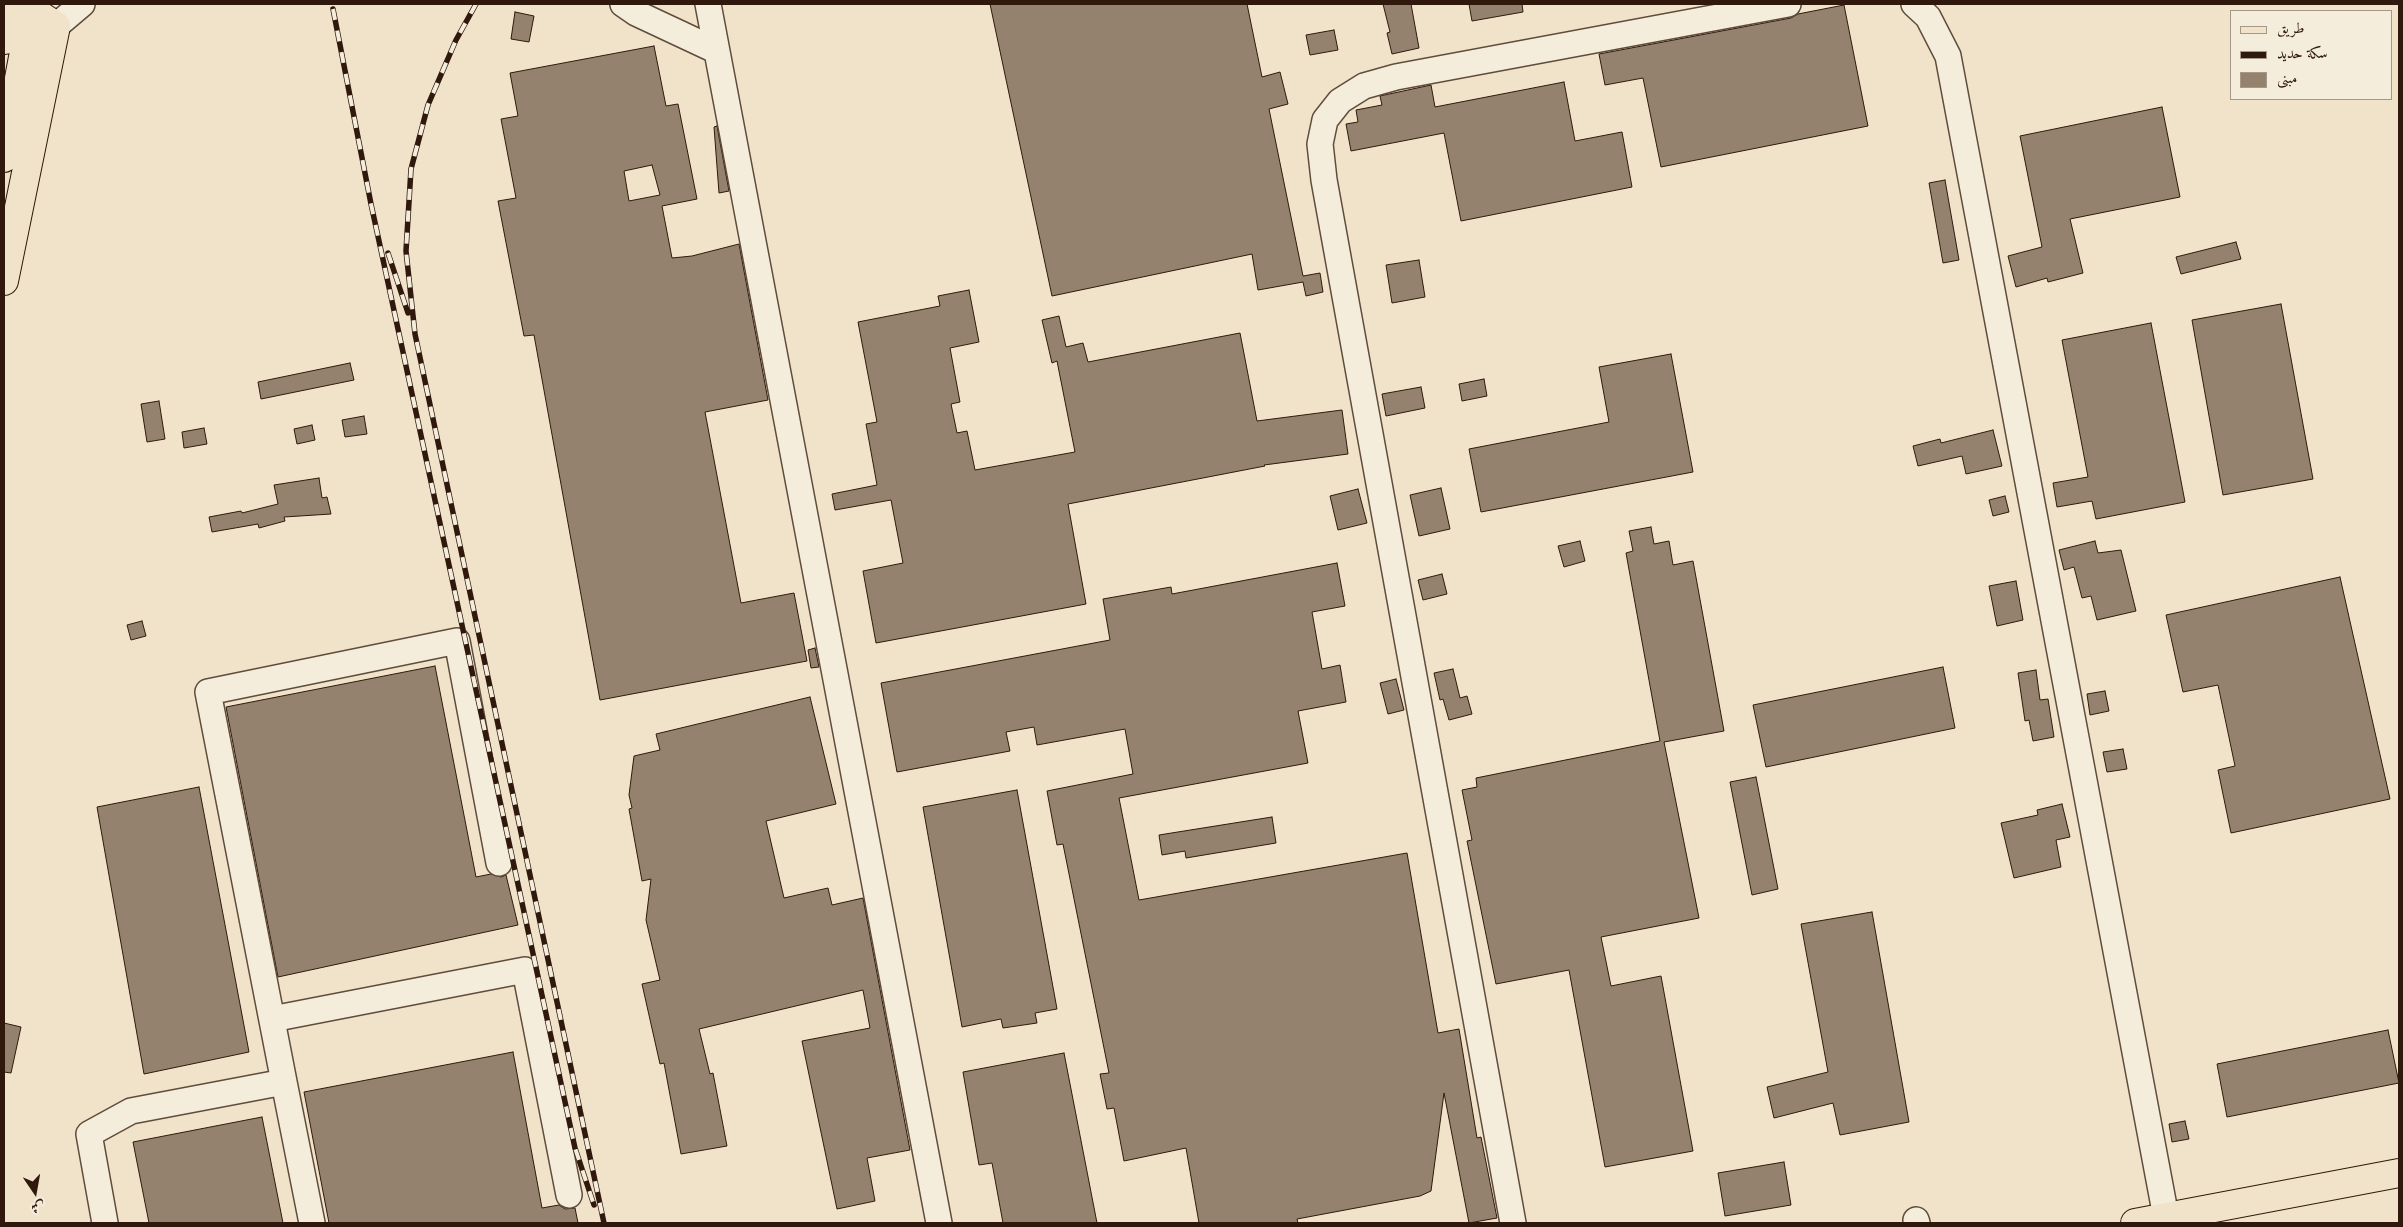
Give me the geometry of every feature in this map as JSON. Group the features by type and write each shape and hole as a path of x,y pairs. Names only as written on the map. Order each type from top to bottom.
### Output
{"main road":[{"path":"4,15 24,22 58,15 4,281"},
{"path":"4,158 24,22"},
{"path":"2135,1223 2399,1173"}],"street":[{"path":"58,15 82,4"},
{"path":"623,4 715,50"},
{"path":"708,4 715,50 939,1223"},
{"path":"1514,1223 1324,180 1320,144 1325,120 1340,101 1364,86 1396,78 1788,4"},
{"path":"1914,4 1928,17 1948,56 2125,1043 2166,1218"},
{"path":"312,1223 208,692 457,641 499,863"},
{"path":"272,1019 525,970 568,1195"},
{"path":"105,1223 89,1134 131,1110 284,1082"}],"building":[{"path":"990,4 1247,4 1262,77 1280,72 1288,104 1269,109 1303,276 1320,273 1323,292 1306,296 1303,282 1258,290 1252,254 1052,296"},
{"path":"1383,4 1411,4 1419,48 1392,54 1387,33 1390,32"},
{"path":"1469,4 1522,4 1523,12 1472,21"},
{"path":"1844,5 1868,126 1661,167 1643,78 1605,85 1599,54 1791,18 1798,14"},
{"path":"515,12 534,16 529,42 511,39"},
{"path":"1334,30 1338,50 1310,55 1306,35"},
{"path":"654,46 666,106 678,104 697,199 662,206 672,258 692,256 739,244 768,400 705,412 741,603 794,593 807,661 600,700 534,335 524,336 498,201 516,198 501,119 518,116 510,73","holes":["652,165 660,195 629,201 624,171"]},
{"path":"1564,82 1575,141 1622,132 1632,187 1461,221 1444,133 1351,151 1346,124 1358,122 1356,110 1382,105 1380,96 1431,85 1435,107"},
{"path":"2162,107 2180,197 2070,219 2083,273 2048,282 2047,278 2016,287 2008,256 2042,247 2020,136"},
{"path":"717,126 729,191 719,193 714,127"},
{"path":"1945,180 1959,260 1943,263 1929,183"},
{"path":"2236,242 2241,259 2181,274 2176,257"},
{"path":"1419,260 1425,297 1392,303 1386,265"},
{"path":"969,290 979,342 950,348 960,402 951,404 957,433 967,431 975,470 1075,452 1057,361 1052,363 1042,320 1059,316 1066,347 1083,343 1088,362 1240,333 1257,421 1342,410 1348,454 1264,465 1068,504 1086,604 876,643 863,571 903,563 891,500 835,510 832,494 877,485 866,424 877,422 858,322 940,306 938,296"},
{"path":"2281,304 2313,479 2223,495 2192,320"},
{"path":"2151,323 2185,502 2096,519 2092,501 2057,507 2053,483 2088,477 2062,340"},
{"path":"1671,354 1693,472 1481,512 1469,449 1609,422 1599,367"},
{"path":"350,363 354,380 261,399 258,382"},
{"path":"1484,379 1487,396 1462,401 1459,384"},
{"path":"1421,387 1425,408 1386,416 1382,394"},
{"path":"159,401 165,439 147,442 141,404"},
{"path":"364,416 367,434 345,437 342,420"},
{"path":"312,425 315,440 297,444 294,429"},
{"path":"204,428 207,444 184,448 182,432"},
{"path":"1993,430 2002,466 1966,474 1962,456 1918,466 1913,446 1940,439 1941,443"},
{"path":"319,478 322,498 327,497 331,514 284,517 285,521 259,528 258,524 212,532 209,517 241,511 242,513 278,504 274,485"},
{"path":"1441,488 1450,529 1419,536 1410,495"},
{"path":"1358,489 1367,523 1338,530 1330,496"},
{"path":"2005,496 2009,512 1993,516 1989,500"},
{"path":"1651,527 1654,544 1669,541 1673,565 1693,561 1724,731 1664,742 1699,918 1601,937 1611,986 1661,976 1693,1151 1605,1167 1569,970 1496,984 1467,841 1472,840 1462,790 1477,787 1476,778 1660,741 1626,553 1633,551 1629,531"},
{"path":"1580,541 1585,561 1564,567 1558,546"},
{"path":"2095,541 2098,553 2121,550 2136,611 2097,620 2091,596 2082,598 2074,567 2064,570 2059,550"},
{"path":"1337,563 1345,606 1312,612 1322,669 1340,665 1346,702 1298,711 1308,763 1119,798 1139,900 1407,853 1438,1033 1459,1029 1477,1138 1481,1137 1497,1218 1469,1223 1444,1093 1431,1191 1420,1196 1297,1219 1298,1223 1199,1223 1186,1148 1124,1161 1114,1108 1107,1109 1100,1074 1109,1073 1063,844 1057,845 1047,791 1133,774 1125,729 1037,745 1034,727 1006,732 1010,751 897,772 881,683 1110,640 1103,599 1171,587 1172,594"},
{"path":"1442,574 1447,594 1423,600 1418,580"},
{"path":"2340,577 2390,799 2231,833 2218,770 2235,766 2218,685 2183,692 2166,615"},
{"path":"2016,581 2023,620 1997,626 1989,586"},
{"path":"142,621 146,636 131,640 127,625"},
{"path":"815,648 819,667 811,668 808,650"},
{"path":"435,666 476,877 491,874 501,877 506,875 518,925 278,977 226,707"},
{"path":"1943,667 1955,728 1766,767 1753,705"},
{"path":"1453,669 1460,698 1467,696 1472,714 1449,720 1443,699 1440,700 1434,673"},
{"path":"2036,670 2040,700 2048,699 2054,737 2033,741 2029,720 2025,721 2018,673"},
{"path":"1396,679 1404,710 1388,714 1380,683"},
{"path":"2105,691 2109,711 2090,715 2087,694"},
{"path":"810,697 836,804 766,821 784,898 828,888 832,905 863,898 910,1150 867,1158 875,1201 837,1209 802,1041 870,1028 863,990 699,1029 710,1074 713,1073 727,1146 681,1154 664,1063 660,1064 642,984 660,980 646,920 651,879 642,881 629,809 632,808 629,795 634,756 660,750 656,734"},
{"path":"2123,749 2127,769 2107,772 2103,752"},
{"path":"1756,777 1778,889 1752,895 1730,782"},
{"path":"199,787 249,1052 144,1074 97,807"},
{"path":"1017,790 1057,1009 1035,1013 1037,1023 1003,1028 1001,1019 962,1027 923,807"},
{"path":"2062,804 2070,837 2056,840 2061,867 2014,878 2001,823 2038,815 2037,810"},
{"path":"1272,817 1276,843 1186,858 1185,851 1162,855 1159,835"},
{"path":"1872,912 1909,1122 1840,1135 1833,1103 1774,1118 1767,1087 1828,1072 1801,924"},
{"path":"4,1023 21,1027 11,1073 4,1072"},
{"path":"2388,1030 2399,1083 2227,1117 2217,1064"},
{"path":"513,1052 542,1208 559,1205 565,1209 575,1208 578,1223 329,1223 304,1092"},
{"path":"1064,1053 1097,1223 1003,1223 992,1163 979,1165 963,1072"},
{"path":"262,1117 283,1223 149,1223 133,1142"},
{"path":"2185,1121 2189,1139 2172,1142 2169,1124"},
{"path":"1784,1162 1791,1205 1725,1216 1718,1173"}],"railway":[{"path":"476,4 456,40 428,105 411,169 406,251 415,334 604,1223"},
{"path":"333,9 371,204 575,1148 594,1205"},
{"path":"388,253 408,313"}]}
